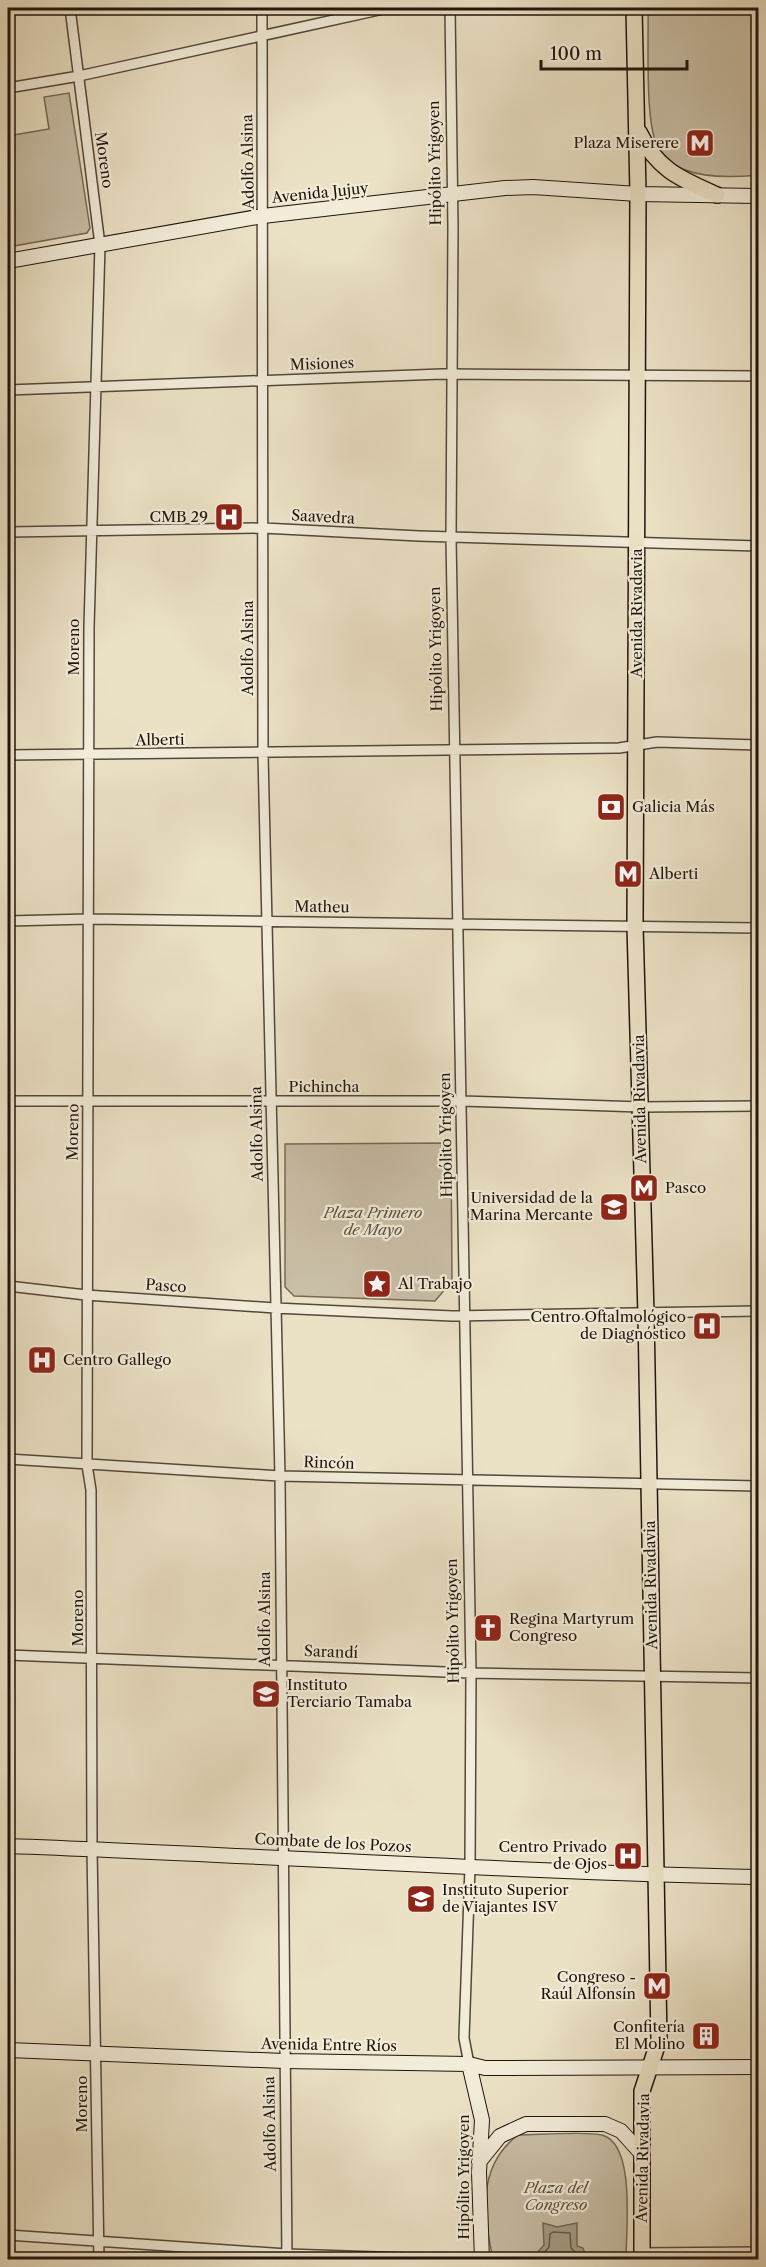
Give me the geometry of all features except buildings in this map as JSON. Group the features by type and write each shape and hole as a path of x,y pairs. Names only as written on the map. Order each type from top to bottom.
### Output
{"main road":[{"name":"Avenida Rivadavia","path":"634,8 638,194 635,926 646,1314 659,2040 642,2091 640,2152 642,2256"},
{"path":"637,127 652,156 661,166 717,195"},
{"name":"Avenida Jujuy","path":"8,261 263,216 453,193 533,187 638,194 759,196"},
{"name":"Combate de los Pozos","path":"8,1846 656,1875 759,1877"},
{"name":"Avenida Entre Ríos","path":"8,2050 284,2061 469,2064 485,2068 759,2067"},
{"name":"Hipólito Yrigoyen","path":"469,2064 482,2120 479,2162 482,2259"},
{"path":"479,2162 500,2136 526,2124 605,2124 621,2131 640,2152"}],"street":[{"name":"Moreno","path":"70,8 100,245 90,530 86,1295 87,1465 92,1490 92,1849 99,2259"},
{"name":"Adolfo Alsina","path":"262,8 263,754 280,1476 281,1857 287,2257"},
{"path":"8,88 79,76 388,8"},
{"name":"Hipólito Yrigoyen","path":"450,8 453,193 451,537 471,1673 470,1867 464,2038 469,2064"},
{"name":"Misiones","path":"8,390 95,385 453,374 759,376"},
{"name":"Saavedra","path":"8,532 263,528 638,544 759,546"},
{"name":"Alberti","path":"8,755 454,751 637,746 657,742 759,745"},
{"name":"Matheu","path":"8,921 89,919 759,928"},
{"name":"Pichincha","path":"8,1101 462,1101 640,1107 759,1106"},
{"name":"Pasco","path":"8,1286 86,1295 275,1308 466,1315 759,1311"},
{"name":"Rincón","path":"8,1459 280,1476 649,1486 759,1486"},
{"name":"Sarandí","path":"8,1655 471,1673 759,1678"},
{"path":"8,2235 287,2257 467,2259"},
{"path":"642,2256 759,2252"}],"green space":[{"name":"Plaza Miserere","path":"648,8 758,8 758,175 733,177 691,172 678,167 659,150 654,138 649,103"},
{"path":"69,93 90,228 87,233 8,247 8,136 49,129 44,97"},
{"name":"Plaza Primero de Mayo","path":"451,1143 452,1281 435,1301 294,1296 285,1287 285,1144"},
{"name":"Plaza del Congreso","path":"595,2134 602,2135 613,2142 620,2154 625,2171 626,2259 493,2259 486,2208 489,2176 495,2161 518,2135"}],"water":[{"path":"543,2223 557,2227 577,2223 577,2246 583,2248 585,2254 583,2258 539,2258 536,2254 544,2245"}],"place":[{"name":"Plaza Miserere","path":"700,143"},
{"name":"CMB 29","path":"229,517"},
{"name":"Galicia Más","path":"611,807"},
{"name":"Alberti","path":"628,874"},
{"name":"Pasco","path":"644,1188"},
{"name":"Universidad de la Marina Mercante","path":"614,1207"},
{"name":"Al Trabajo","path":"377,1284"},
{"name":"Centro Oftalmológico de Diagnóstico","path":"707,1326"},
{"name":"Centro Gallego","path":"42,1360"},
{"name":"Regina Martyrum Congreso","path":"488,1628"},
{"name":"Instituto Terciario Tamaba","path":"266,1694"},
{"name":"Centro Privado de Ojos","path":"628,1856"},
{"name":"Instituto Superior de Viajantes ISV","path":"421,1899"},
{"name":"Congreso - Raúl Alfonsín","path":"657,1986"},
{"name":"Confitería El Molino","path":"706,2036"}]}
